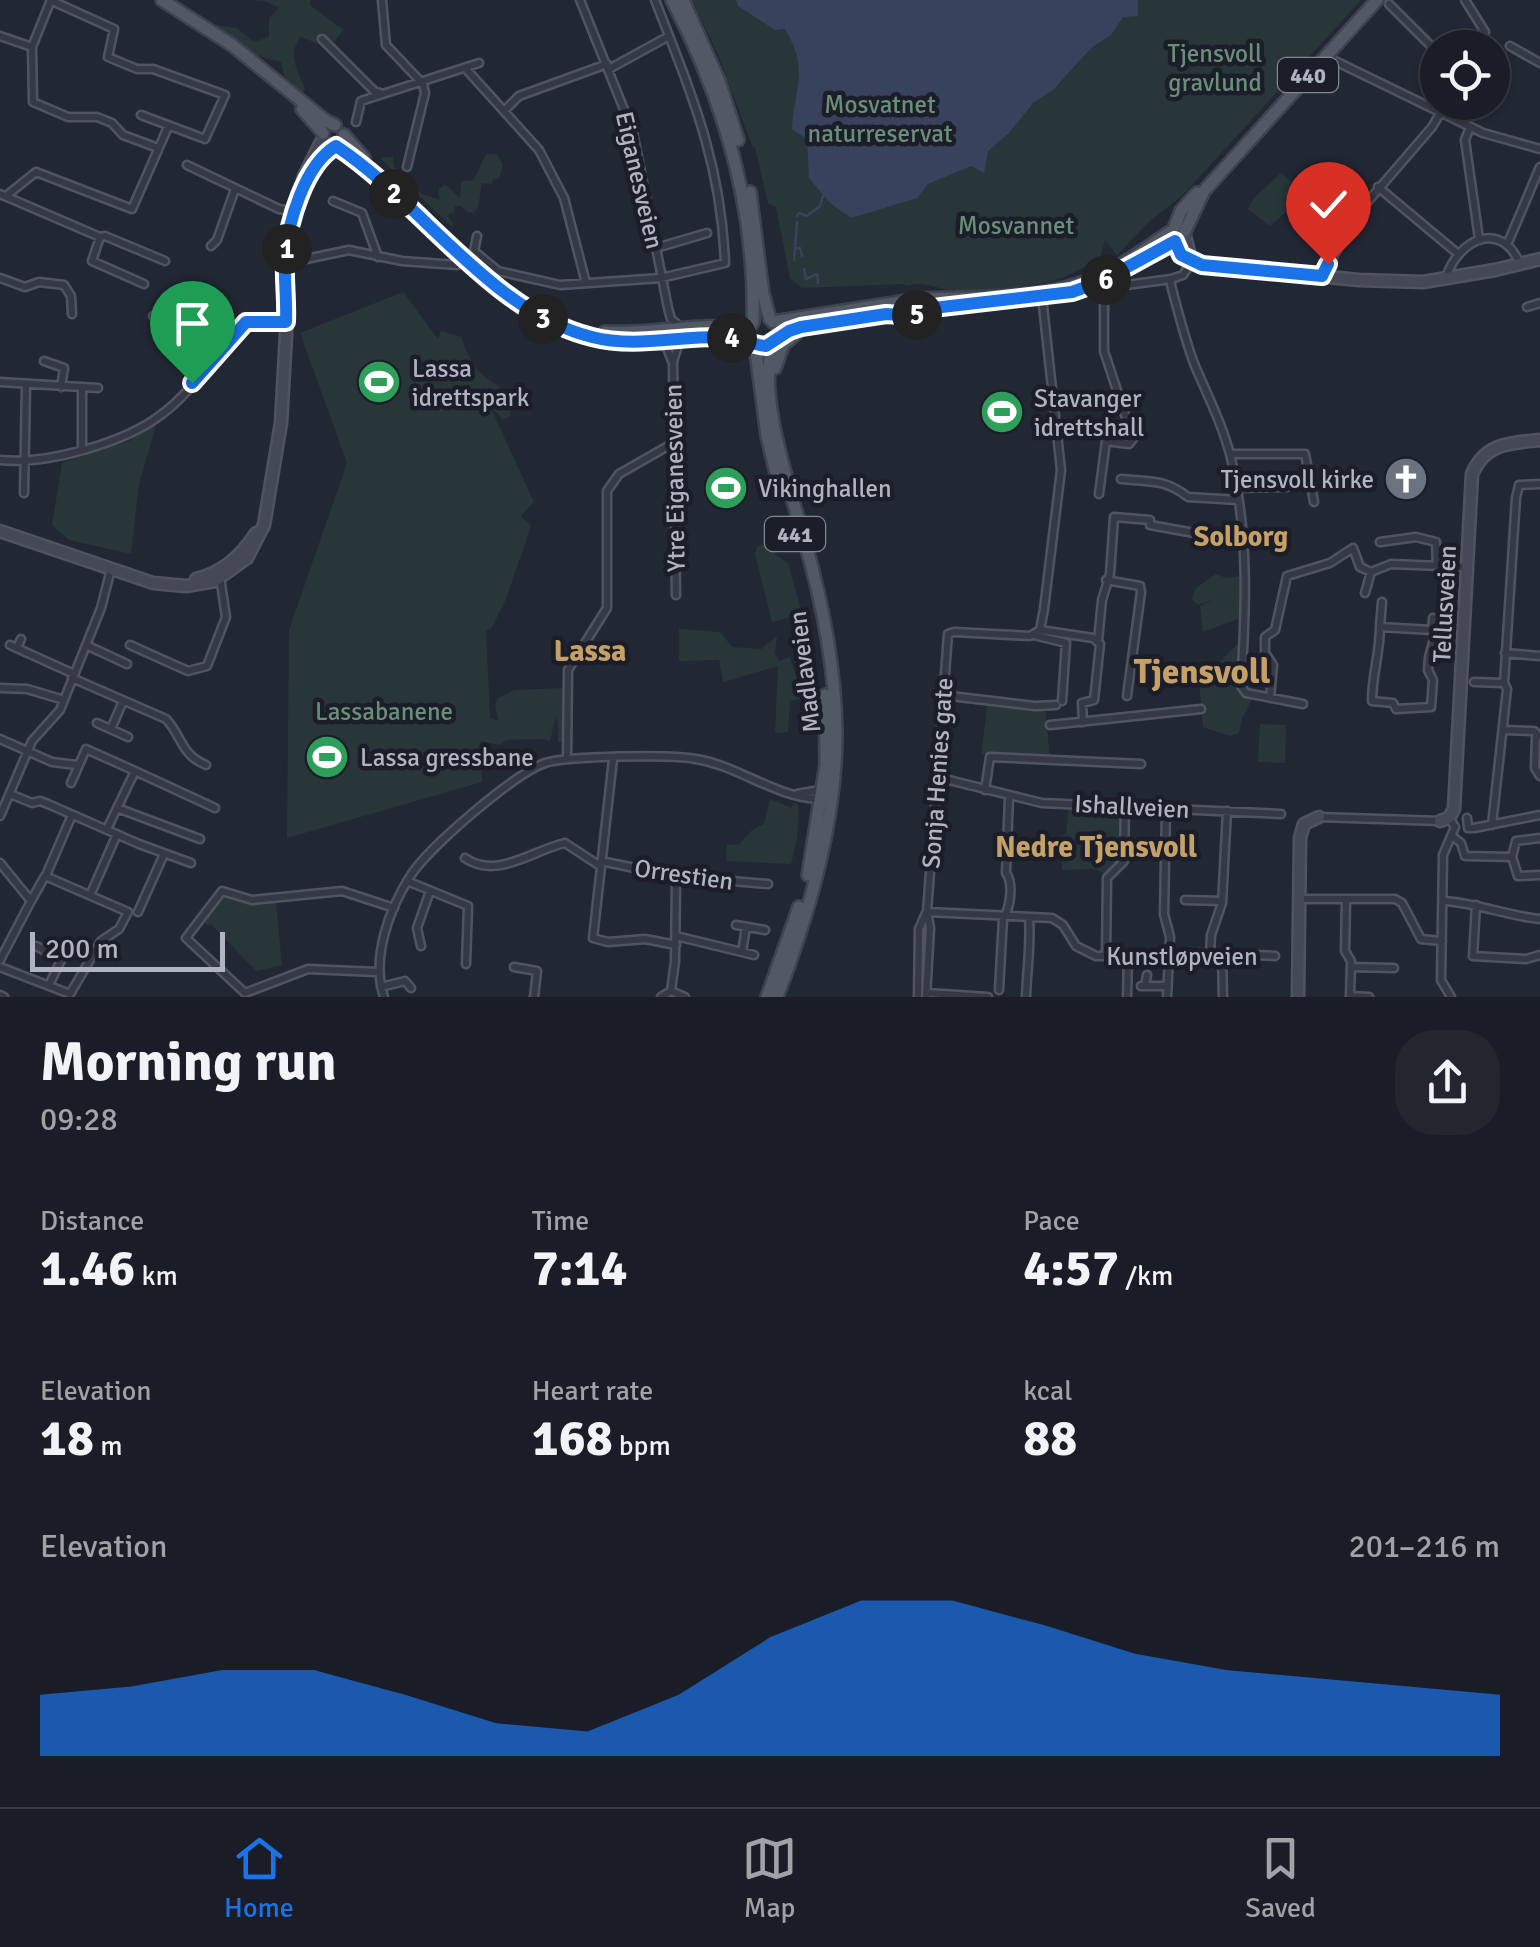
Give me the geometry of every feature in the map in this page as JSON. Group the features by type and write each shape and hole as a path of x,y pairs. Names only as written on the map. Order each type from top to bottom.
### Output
{"main road":[{"path":"162,0 265,70 332,137 511,299 535,314 594,338 682,333 742,319 752,287"},
{"name":"441","path":"672,0 702,61 730,140 744,200 752,287 749,331 754,343"},
{"name":"441","path":"683,0 719,80 738,144 772,320 778,330 775,340"},
{"name":"440","path":"775,340 789,331 921,303 921,311 1042,297 1100,282 1177,235 1186,205 1383,2"},
{"name":"440","path":"772,320 1063,288 1110,272 1177,235"},
{"path":"709,326 732,329 761,318 772,320"},
{"path":"770,383 776,374 782,345 808,327"},
{"path":"682,333 766,346 775,340"},
{"name":"Madlaveien","path":"775,340 769,364 770,383 782,469 805,540 828,659 836,732 810,894 777,997"},
{"name":"Madlaveien","path":"754,343 770,452 800,549 816,622 826,722 825,793 803,893 766,997"}],"street":[{"path":"140,115 205,139 225,96 154,69 137,69 108,57 114,30 51,0 32,46 33,102 68,117 97,117 112,123 123,134 158,148"},
{"path":"382,0 386,46 424,84 407,168"},
{"name":"Eiganesveien","path":"580,0 632,132 668,308 682,333"},
{"path":"477,236 474,251 493,269 541,282 661,278 725,263 716,177 707,138 655,0"},
{"path":"1465,0 1484,30"},
{"path":"1383,2 1420,36"},
{"path":"0,36 32,46"},
{"path":"505,110 519,96 608,67 669,36"},
{"path":"322,39 374,91 384,95"},
{"path":"1510,46 1540,63"},
{"path":"1331,60 1420,103"},
{"path":"356,122 362,102 479,63"},
{"path":"466,69 539,150 564,198 586,283"},
{"path":"1322,276 1358,213 1436,120"},
{"path":"1456,120 1540,149"},
{"path":"165,261 3,195 36,172 132,208 168,127"},
{"path":"1470,127 1464,140 1478,239"},
{"path":"0,531 153,583 182,584 218,577 252,552 264,526 281,423 285,257 304,176 332,137"},
{"path":"187,166 279,209 295,210"},
{"path":"1506,244 1540,168"},
{"path":"1378,187 1458,253"},
{"path":"211,246 217,240 236,189"},
{"path":"1528,199 1540,204"},
{"path":"333,201 362,213 378,257"},
{"path":"655,248 707,233"},
{"path":"1177,235 1181,255 1202,265 1408,282 1446,279 1540,259"},
{"path":"100,237 92,262 144,284"},
{"path":"1446,279 1464,245 1478,239 1506,244 1520,264"},
{"path":"285,257 306,259 349,250 457,265"},
{"path":"1099,494 1106,440 1129,444 1133,439 1104,351 1104,288 1171,279 1184,275 1192,261"},
{"path":"0,278 26,287 39,282 64,285 70,293 72,314"},
{"path":"1171,279 1196,368 1230,454 1238,488 1248,576 1241,686 1246,693 1303,704"},
{"path":"942,695 1036,706 1059,703 1066,643 1038,638 1037,632 1060,470 1042,297"},
{"path":"184,329 197,304"},
{"path":"1527,307 1540,304"},
{"path":"657,336 668,319 668,308"},
{"path":"153,316 201,338 212,360"},
{"path":"0,460 27,461 131,433 164,413 246,322 286,322"},
{"name":"Ytre Eiganesveien","path":"676,594 673,362 682,333"},
{"name":"Ytre Eiganesveien","path":"657,336 673,362"},
{"path":"44,361 64,368 61,386"},
{"path":"0,382 98,388"},
{"path":"24,492 26,384"},
{"path":"82,388 82,448"},
{"name":"Tellusveien","path":"1445,820 1454,809 1472,474 1482,456 1508,442 1540,440"},
{"path":"567,759 568,670 607,608 609,486 619,474 674,442"},
{"path":"1230,454 1306,454 1314,502"},
{"path":"1122,479 1170,484 1188,497 1238,500"},
{"path":"1492,825 1504,730 1516,498 1519,485 1540,484"},
{"path":"1238,488 1287,486"},
{"path":"1084,722 1082,703 1094,700 1114,517 1150,520 1150,525 1211,536 1244,535"},
{"path":"1380,542 1416,538 1436,542 1437,567"},
{"path":"1270,698 1273,665 1264,652 1264,644 1275,630 1287,576 1330,563 1357,546 1360,567 1371,572 1391,564 1466,567"},
{"path":"1365,592 1371,572"},
{"path":"0,816 29,750 64,700 108,588 121,573"},
{"path":"130,645 188,670 208,666 224,626 218,577"},
{"path":"1106,580 1140,586 1127,696"},
{"path":"1382,602 1372,702 1393,703 1396,709 1430,707 1433,680 1428,670 1435,640 1433,618"},
{"path":"1380,627 1432,630"},
{"path":"1037,632 1098,641"},
{"name":"Sonja Henies gate","path":"926,995 930,928 927,912 948,634 1037,632"},
{"path":"21,638 14,647 123,702 166,719 180,745 206,765"},
{"path":"86,644 127,664"},
{"path":"1505,653 1540,654"},
{"path":"1474,682 1504,683"},
{"path":"0,688 27,689 64,700"},
{"path":"110,730 123,702"},
{"path":"1050,725 1200,709"},
{"path":"97,723 128,737"},
{"path":"1504,730 1534,731 1538,736 1535,768 1540,776"},
{"path":"0,739 52,762 77,764"},
{"path":"171,749 180,745"},
{"path":"70,783 86,749 215,808"},
{"name":"Ishallveien","path":"985,790 990,757 1141,764"},
{"path":"384,997 377,972 394,908 407,881 451,830 534,768 567,759 697,758 735,769 780,791 797,794 813,789 825,793"},
{"name":"Orrestien","path":"601,863 613,759"},
{"path":"107,830 135,771"},
{"name":"Ishallveien","path":"937,777 1042,803 1281,814"},
{"path":"10,794 32,803 40,800 191,862"},
{"path":"999,990 1010,878 1006,873 1009,797"},
{"path":"1106,956 1108,878 1124,861 1125,806"},
{"path":"117,808 200,839"},
{"path":"1166,808 1164,914 1170,936 1167,997"},
{"path":"1210,953 1222,900 1227,812"},
{"path":"47,873 72,815"},
{"path":"1467,818 1468,828 1540,815"},
{"path":"1298,997 1302,829 1307,822 1320,817 1445,820 1455,826 1444,848 1441,980 1450,997"},
{"path":"92,891 116,834"},
{"path":"1452,836 1461,843 1465,856 1512,857"},
{"path":"1540,838 1516,841 1512,857 1518,876 1540,875"},
{"name":"Orrestien","path":"465,858 478,866 492,866 520,861 563,843 601,863 673,876 768,884"},
{"path":"138,912 164,854"},
{"path":"0,863 31,901"},
{"path":"601,863 592,938 608,942 676,941 754,955"},
{"path":"0,960 45,876 128,912 119,929 101,941 72,993 0,968"},
{"path":"671,991 676,941 673,876"},
{"path":"407,881 468,906 466,964"},
{"path":"377,972 308,969 245,993 186,938 222,891 252,900 342,890 394,908"},
{"path":"421,946 417,928 430,890"},
{"path":"1300,899 1395,899 1402,903 1421,939 1442,941"},
{"path":"1185,900 1222,900"},
{"path":"1346,900 1345,951 1351,967 1350,997 1369,997"},
{"path":"1444,901 1476,905 1512,917 1540,919"},
{"path":"1476,905 1473,956 1526,959 1540,954"},
{"name":"Sonja Henies gate","path":"918,997 919,929 927,912"},
{"name":"Kunstløpveien","path":"927,912 1052,918 1063,925 1082,951 1106,956 1275,956"},
{"path":"1026,997 1027,964 1032,950 1029,917"},
{"path":"736,925 765,930"},
{"path":"742,952 746,927"},
{"path":"36,946 60,959"},
{"path":"49,985 67,948"},
{"path":"1127,997 1128,956"},
{"path":"1222,956 1223,997"},
{"path":"514,966 537,970 534,997"},
{"path":"1351,967 1394,968"},
{"path":"1147,975 1144,986 1167,986"},
{"path":"381,988 405,981 411,988"},
{"path":"661,997 671,991"},
{"path":"671,991 685,997"},
{"path":"926,995 988,997"}],"green space":[{"path":"247,0 310,0 310,5 343,30 334,42 324,46 301,37 294,56 305,89 302,94 284,75 281,62 259,56 216,25 237,28 254,42 269,37 269,18 279,8 265,1"},
{"name":"Mosvatnet naturreservat","path":"692,0 1361,0 1181,197 1151,220 1117,255 1105,240 1098,266 1038,284 962,292 922,284 802,288 790,278 776,207 768,203 755,147"},
{"path":"486,154 497,154 503,165 499,178 493,179 492,184 482,183 478,208 473,213 461,206 454,207 454,212 447,215 452,227 380,158 393,157 394,166 422,194 440,200 438,190 445,184 460,198 461,181 474,180"},
{"path":"1281,173 1306,194 1270,226 1248,209"},
{"name":"Lassabanene","path":"403,292 438,339 441,331 461,337 475,367 504,391 510,405 511,416 503,420 482,396 534,502 521,516 531,526 506,599 491,629 486,630 490,718 499,721 497,699 514,690 563,688 562,742 558,742 555,718 550,742 506,740 500,745 480,741 482,782 287,838 289,630 347,463 300,333"},
{"path":"157,422 139,484 131,554 69,540 52,525 62,463 129,441"},
{"path":"771,540 776,555 788,563 802,614 772,622 755,554 757,547"},
{"path":"1216,574 1226,578 1241,576 1240,618 1203,632 1200,606 1214,599 1198,605 1192,599 1196,588"},
{"path":"679,629 720,632 732,647 761,649 777,636 775,653 779,661 790,657 803,698 790,701 788,732 775,733 778,666 723,682 719,660 679,661"},
{"path":"1241,641 1242,691 1252,699 1239,733 1230,736 1203,727 1199,681"},
{"path":"988,702 1045,708 1050,759 981,754"},
{"path":"1260,724 1286,725 1285,763 1258,762"},
{"path":"770,799 791,808 794,803 799,806 791,864 726,861 727,844 739,845 751,831 764,824"},
{"path":"1069,807 1117,808 1122,812 1121,859 1106,875 1096,869 1062,870 1062,836 1066,834"},
{"path":"225,896 254,903 276,902 282,965 256,971 211,924 208,926 202,920"}],"water":[{"path":"736,0 1138,0 1138,16 1123,17 1111,35 1091,48 1053,90 1034,102 988,151 984,173 971,166 928,184 917,198 851,218 830,203 809,178 807,139 792,129 799,79 793,44 785,29 775,30 738,6"}],"waterway":[{"path":"797,216 807,216 820,206 823,196"},
{"path":"794,260 797,222"},
{"path":"796,248 800,248 802,256"},
{"path":"804,269 806,279 817,274 818,283"}],"place":[{"name":"Lassa idrettspark","path":"379,382"},
{"name":"Stavanger idrettshall","path":"1002,412"},
{"name":"Tjensvoll kirke","path":"1406,479"},
{"name":"Vikinghallen","path":"726,488"},
{"name":"Lassa gressbane","path":"327,757"}],"district":[{"name":"Solborg","path":"1241,536"},
{"name":"Lassa","path":"590,651"},
{"name":"Tjensvoll","path":"1202,671"},
{"name":"Nedre Tjensvoll","path":"1096,847"}],"route":[{"path":"192,383 246,322 286,322 285,257 295,212 310,176 333,146 347,153 511,299 560,326 608,340 726,337 766,346 801,327 886,314 915,316 933,308 1072,292 1100,282 1175,241 1186,260 1202,265 1322,276 1328,264"}],"park label":[{"name":"Tjensvoll gravlund","path":"1215,68"},
{"name":"Mosvannet","path":"1016,225"}]}
